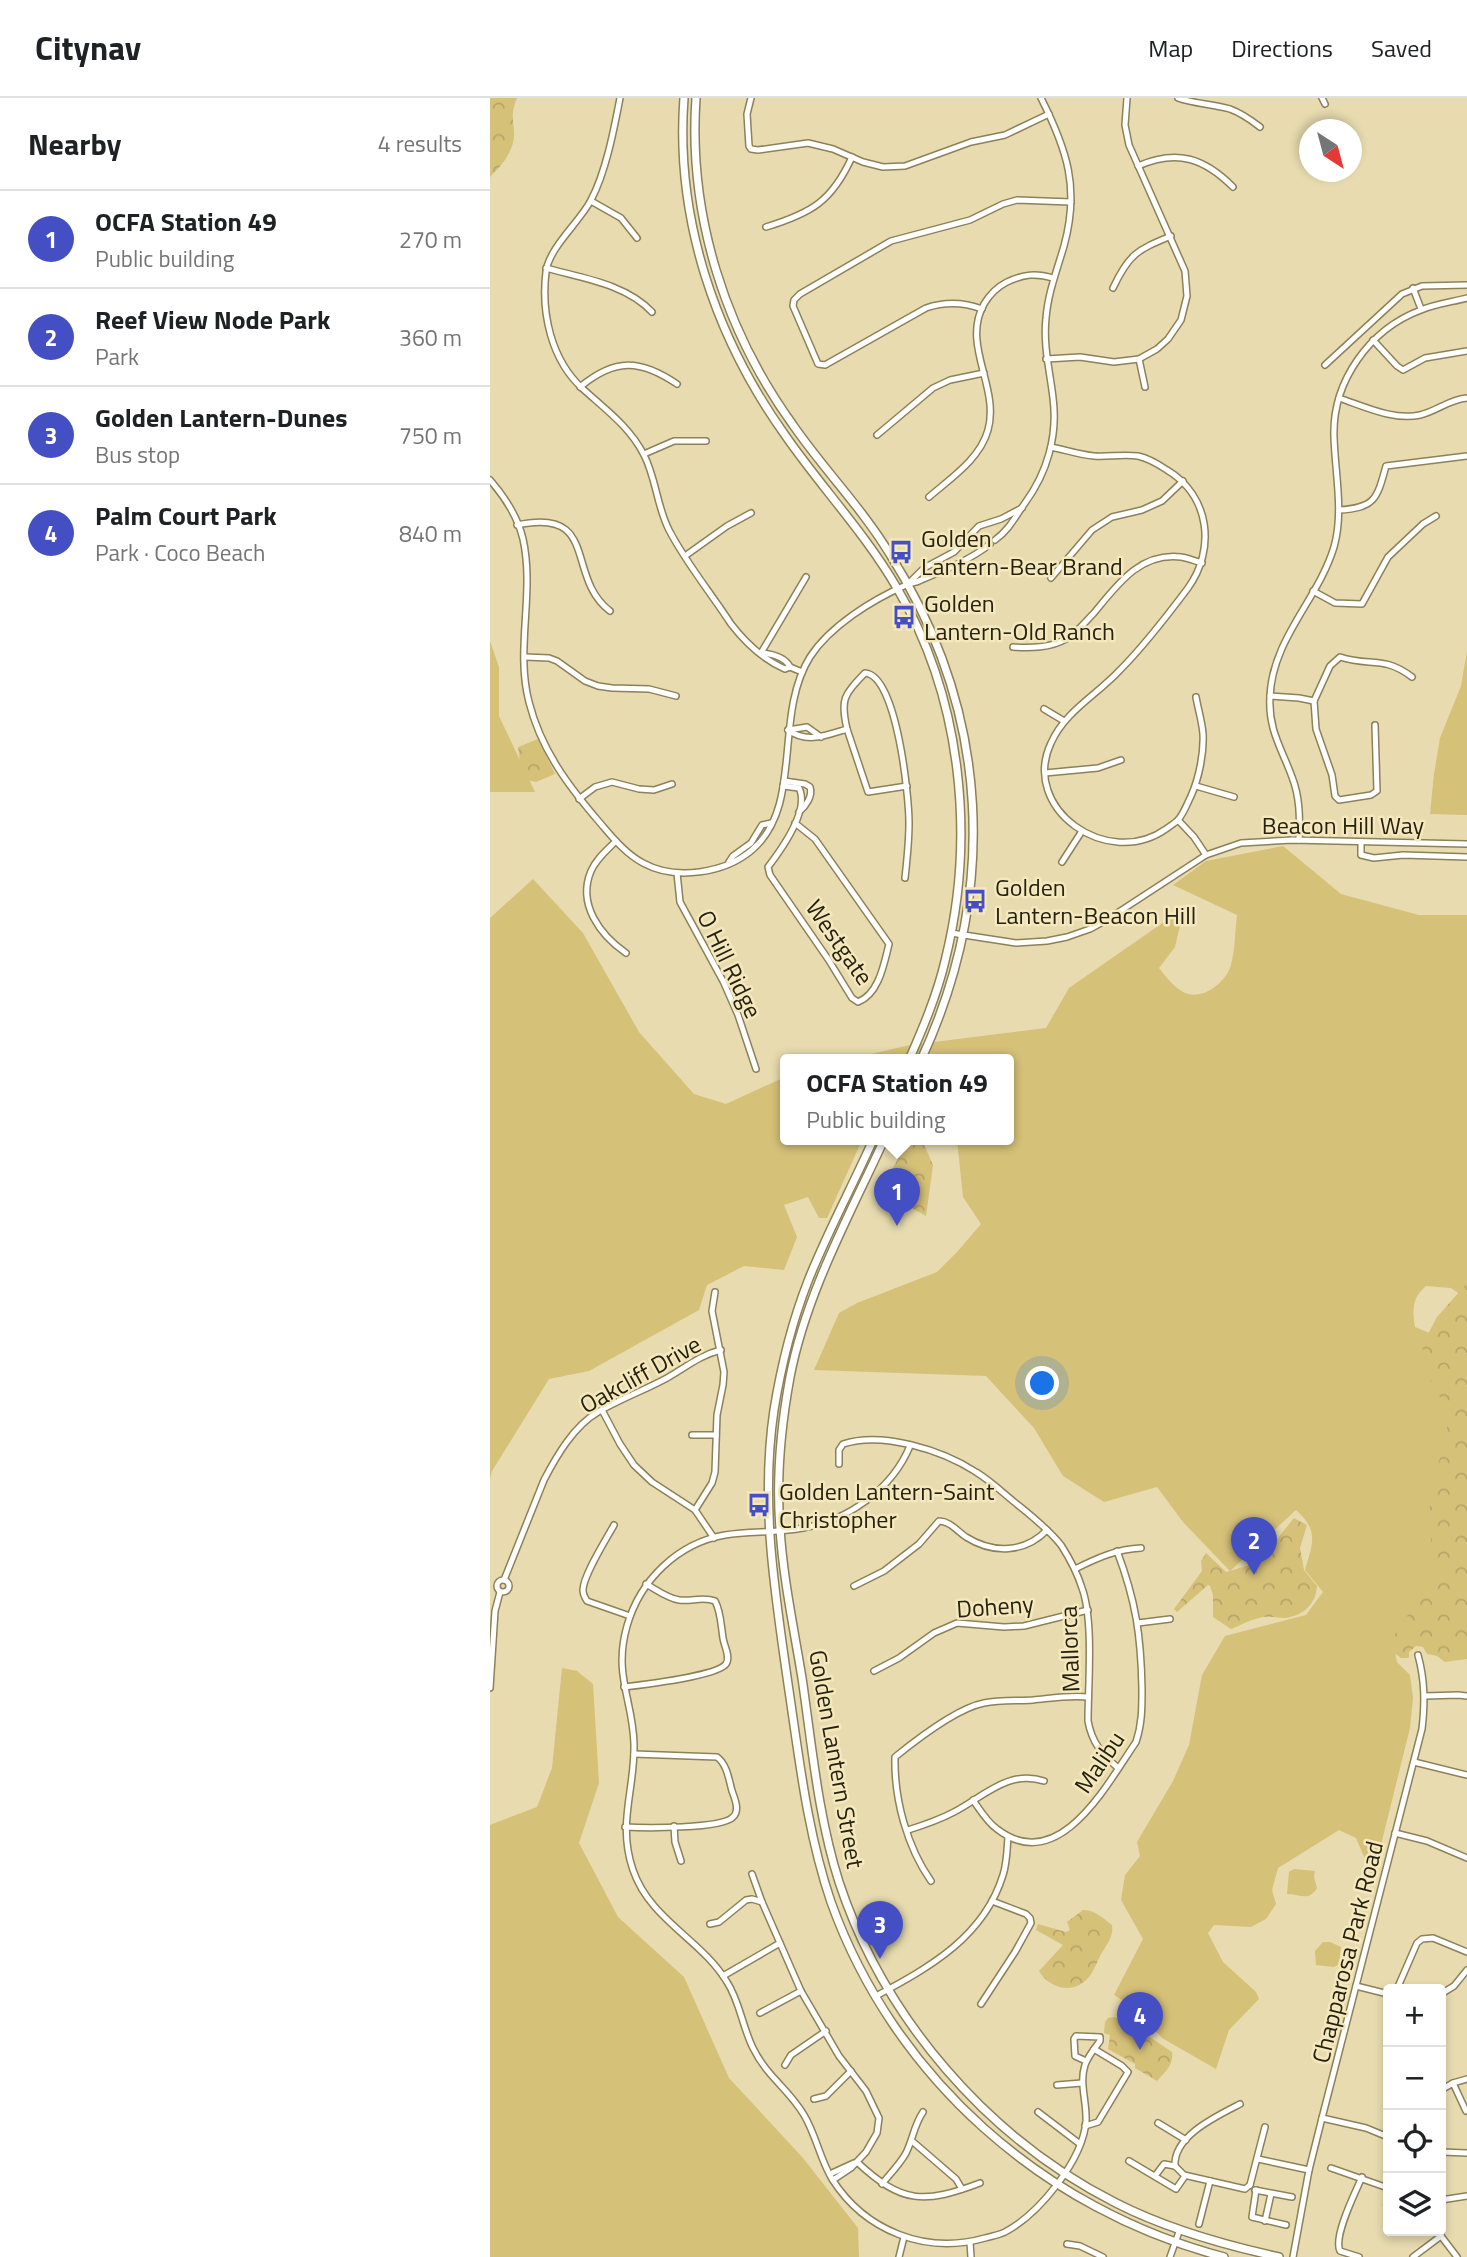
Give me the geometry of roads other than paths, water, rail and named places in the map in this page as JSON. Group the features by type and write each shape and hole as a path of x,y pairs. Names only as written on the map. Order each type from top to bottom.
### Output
{"main road":[{"path":"684,98 684,153 689,211 708,284 730,342 747,377 778,426 861,532 898,589 933,666 944,704 956,765 960,880 945,961 933,1001 911,1054"},
{"path":"696,98 695,153 702,213 718,277 741,338 766,386 792,425 872,527 908,584 947,669 965,743 974,831 964,936 948,995 923,1054"},
{"name":"Golden Lantern Street","path":"871,1145 809,1279 782,1368 769,1445 771,1572 812,1832 837,1916 863,1973 913,2051 960,2106 1008,2150 1057,2184 1109,2214 1175,2243 1224,2257"},
{"name":"Golden Lantern Street","path":"882,1145 817,1288 794,1357 780,1455 780,1530 825,1831 849,1910 888,1989 932,2052 965,2090 1032,2151 1117,2204 1225,2244 1279,2257"}],"street":[{"path":"620,98 611,144 591,201 562,239 546,268 545,314 553,342 565,368 580,387 622,423 644,454 668,529 731,624 761,653 773,654 790,667 802,671"},
{"path":"751,98 747,114 751,149 808,143 834,149 863,162 883,167 905,166 971,142 1005,135 1049,114"},
{"path":"490,480 505,500 523,538 527,570 523,644 525,685 537,727 557,768 579,799 616,841 643,863 677,873 716,869 729,862 751,843 762,825 771,823 781,801 790,709 802,671 818,646 833,629 849,617 908,584 966,560 993,542 1015,521 1041,478 1051,447 1054,421 1046,359 1046,317 1071,202 1065,152 1041,98"},
{"path":"1046,359 1080,357 1114,362 1139,359 1157,349 1175,331 1185,308 1186,278 1171,236 1138,166 1127,135 1127,98"},
{"path":"1178,98 1198,105 1229,109 1246,116 1260,127"},
{"path":"766,227 788,221 817,207 836,187 852,156"},
{"path":"1138,166 1171,157 1183,157 1208,166 1233,187"},
{"path":"982,309 959,303 937,304 825,365 818,365 793,306 794,300 800,295 891,241 970,220 1017,200 1071,202"},
{"path":"591,201 621,218 637,238"},
{"path":"1113,288 1124,266 1134,254 1171,236"},
{"path":"546,268 620,290 645,304 652,312"},
{"path":"929,497 971,459 984,440 988,428 990,405 976,341 982,309 993,292 1011,280 1032,274 1053,278"},
{"path":"1325,365 1402,294 1422,286 1467,285"},
{"path":"1413,288 1421,309"},
{"path":"1299,840 1299,803 1292,777 1276,743 1270,696 1279,653 1327,566 1334,546 1339,510 1334,433 1339,398 1356,360 1373,340 1396,322 1421,309 1467,298"},
{"path":"1373,340 1396,366 1403,370 1425,358 1467,351"},
{"path":"1139,359 1145,387"},
{"path":"580,387 594,375 616,366 637,365 660,373 677,384"},
{"path":"877,435 933,388 950,380 984,373"},
{"path":"1339,398 1395,415 1408,416 1423,414 1453,400 1467,398"},
{"path":"644,454 674,442 706,441"},
{"path":"1051,447 1094,456 1139,456 1159,465 1183,481 1197,500 1204,523 1205,547 1198,575 1179,600 1121,670 1064,721 1050,745 1045,757 1045,773 1058,810 1082,831 1102,841 1135,842 1156,835 1178,820 1196,786 1203,735 1196,697"},
{"path":"1339,510 1358,509 1373,499 1380,487 1386,466 1467,456"},
{"path":"1051,578 1092,530 1112,517 1142,510 1162,501 1183,481"},
{"path":"908,584 924,569 954,552 979,526 1002,519 1022,508"},
{"path":"685,556 727,526 751,513"},
{"path":"1313,591 1335,603 1362,604 1388,557 1423,524 1436,516"},
{"path":"517,525 549,521 567,530 577,545 596,597 610,611"},
{"path":"1013,647 1038,648 1067,639 1087,621 1122,580 1140,565 1160,557 1182,557 1202,563"},
{"path":"761,653 806,577"},
{"path":"525,657 557,661 585,681 598,686 649,689 676,696"},
{"path":"1375,725 1377,791 1371,795 1339,800 1335,796 1332,775 1316,729 1314,701 1329,666 1337,657 1361,662 1387,663 1412,677"},
{"path":"905,878 909,835 907,786 902,752 891,711 876,679 867,672 845,695 843,712 868,792 907,786"},
{"path":"1270,696 1314,701"},
{"path":"1044,709 1064,721"},
{"path":"788,730 805,727 821,737"},
{"path":"788,730 798,736 811,738 847,729"},
{"path":"811,738 812,730"},
{"path":"1045,773 1098,768 1121,760"},
{"path":"579,799 595,787 612,782 654,790 672,784"},
{"path":"783,783 799,788 803,797 799,812"},
{"name":"Westgate","path":"783,783 805,784 810,787 811,792 799,812 794,823 787,843 768,867 770,875 852,998 858,1002 866,999 880,976 889,944 815,839 794,823"},
{"path":"1196,786 1234,797"},
{"path":"1178,820 1194,836 1206,855"},
{"path":"1062,862 1082,831"},
{"name":"Beacon Hill Way","path":"951,933 1026,943 1057,940 1078,934 1108,919 1206,855 1241,844 1299,840 1467,844"},
{"path":"616,841 590,873 587,900 590,912 611,943 625,953"},
{"path":"1361,842 1362,855 1374,858 1403,855 1467,857"},
{"name":"O Hill Ridge","path":"677,873 680,902 733,1003 756,1069"},
{"path":"695,1510 712,1483 724,1372 712,1311 715,1292"},
{"name":"Oakcliff Drive","path":"490,1688 495,1611 500,1592 509,1589 509,1583 504,1580 552,1464 574,1433 602,1410 665,1379 701,1357 721,1350"},
{"path":"602,1410 634,1465 652,1482 695,1510 714,1538"},
{"path":"692,1435 716,1435"},
{"name":"Mallorca","path":"839,1464 839,1450 843,1444 877,1439 950,1458 978,1473 1047,1530 1075,1569 1088,1610 1090,1734 1102,1754 1118,1768"},
{"path":"910,1446 897,1471 873,1495 836,1518 804,1528 714,1538 677,1554 646,1584 630,1616 621,1661 633,1726 634,1754 625,1827 631,1866 642,1891 664,1920 709,1958 723,1976 733,1992 747,2036 758,2059 774,2081 800,2108 831,2177 863,2216 904,2237 949,2245 970,2242 1004,2233 1036,2210 1052,2193 1080,2144 1085,2126 1082,2083 1086,2061 1100,2037 1075,2037 1075,2056 1086,2061"},
{"path":"854,1586 884,1571 919,1544 939,1521 946,1522 978,1543 1003,1549 1034,1542 1047,1530"},
{"path":"614,1525 597,1555 583,1586 583,1593 587,1601 630,1616"},
{"path":"1075,1569 1117,1551 1142,1548"},
{"name":"Malibu","path":"1009,1837 1020,1842 1035,1841 1058,1837 1073,1827 1136,1742 1141,1728 1141,1645 1130,1588 1117,1551"},
{"path":"624,1688 720,1669 729,1658 723,1644 715,1601 677,1600 646,1584"},
{"name":"Doheny","path":"874,1671 899,1658 934,1633 957,1623 1024,1626 1088,1610"},
{"path":"1138,1623 1171,1619"},
{"name":"Chapparosa Park Road","path":"1293,2257 1309,2170 1422,1729 1425,1696 1418,1655"},
{"path":"931,1881 918,1862 898,1800 895,1757 972,1706 986,1702 1068,1695 1088,1697"},
{"path":"1425,1696 1467,1696"},
{"path":"625,1827 704,1826 732,1819 737,1806 722,1760 711,1756 634,1754"},
{"path":"1414,1762 1467,1775"},
{"path":"908,1830 948,1815 1005,1782 1030,1777 1044,1781"},
{"path":"876,1996 960,1943 974,1929 992,1901 1003,1873 1009,1837 995,1828 973,1800"},
{"path":"674,1826 675,1843 681,1861"},
{"path":"1395,1833 1447,1848 1467,1858"},
{"path":"752,1874 801,1991 839,2056 873,2104 879,2118 879,2126 872,2143 858,2162 848,2164 831,2177"},
{"path":"710,1924 719,1923 746,1900 762,1902"},
{"path":"981,2004 1031,1923 1026,1914 992,1901"},
{"path":"1399,1984 1422,1939 1433,1938 1467,1952"},
{"path":"723,1976 780,1943"},
{"path":"1446,1991 1454,1986 1467,1970"},
{"path":"1356,1986 1383,1993"},
{"path":"760,2014 801,1991"},
{"path":"785,2065 791,2055 826,2031"},
{"path":"1085,2126 1098,2122 1128,2072 1094,2049"},
{"path":"814,2099 826,2096 851,2071"},
{"path":"1446,2088 1467,2079"},
{"path":"1057,2085 1082,2083"},
{"path":"1454,2083 1465,2111"},
{"path":"1175,2166 1174,2157 1186,2140 1211,2119 1240,2104"},
{"path":"882,2183 902,2160 923,2112"},
{"path":"1038,2112 1080,2144"},
{"path":"1322,2118 1366,2128 1383,2135"},
{"path":"1158,2123 1186,2140"},
{"path":"1155,2176 1164,2164 1175,2166 1185,2176 1245,2189 1250,2186 1265,2127"},
{"path":"912,2141 956,2179 962,2189"},
{"path":"1446,2152 1467,2153"},
{"path":"1258,2159 1309,2170"},
{"path":"1129,2161 1176,2189 1185,2176"},
{"path":"858,2162 882,2183 903,2194 926,2198 945,2195 980,2183"},
{"path":"1331,2168 1383,2186"},
{"path":"1359,2257 1340,2251 1338,2243 1362,2177"},
{"path":"1199,2224 1210,2181"},
{"path":"1250,2186 1271,2194 1292,2197"},
{"path":"1256,2190 1252,2217 1286,2225"},
{"path":"1265,2221 1271,2194"},
{"path":"1446,2200 1467,2196"},
{"path":"1170,2257 1180,2229"},
{"path":"1413,2257 1437,2236"},
{"path":"1442,2236 1457,2257"},
{"path":"899,2257 904,2237"},
{"path":"970,2242 971,2257"},
{"path":"1067,2244 1091,2255 1103,2257"}],"place":[{"name":"Golden Lantern-Bear Brand","path":"901,552"},
{"name":"Golden Lantern-Old Ranch","path":"904,617"},
{"name":"Golden Lantern-Beacon Hill","path":"975,901"},
{"name":"OCFA Station 49","path":"897,1226"},
{"name":"Golden Lantern-Saint Christopher","path":"759,1505"},
{"name":"Reef View Node Park","path":"1254,1575"},
{"name":"Golden Lantern-Dunes","path":"880,1959"},
{"name":"Palm Court Park","path":"1140,2050"}]}
